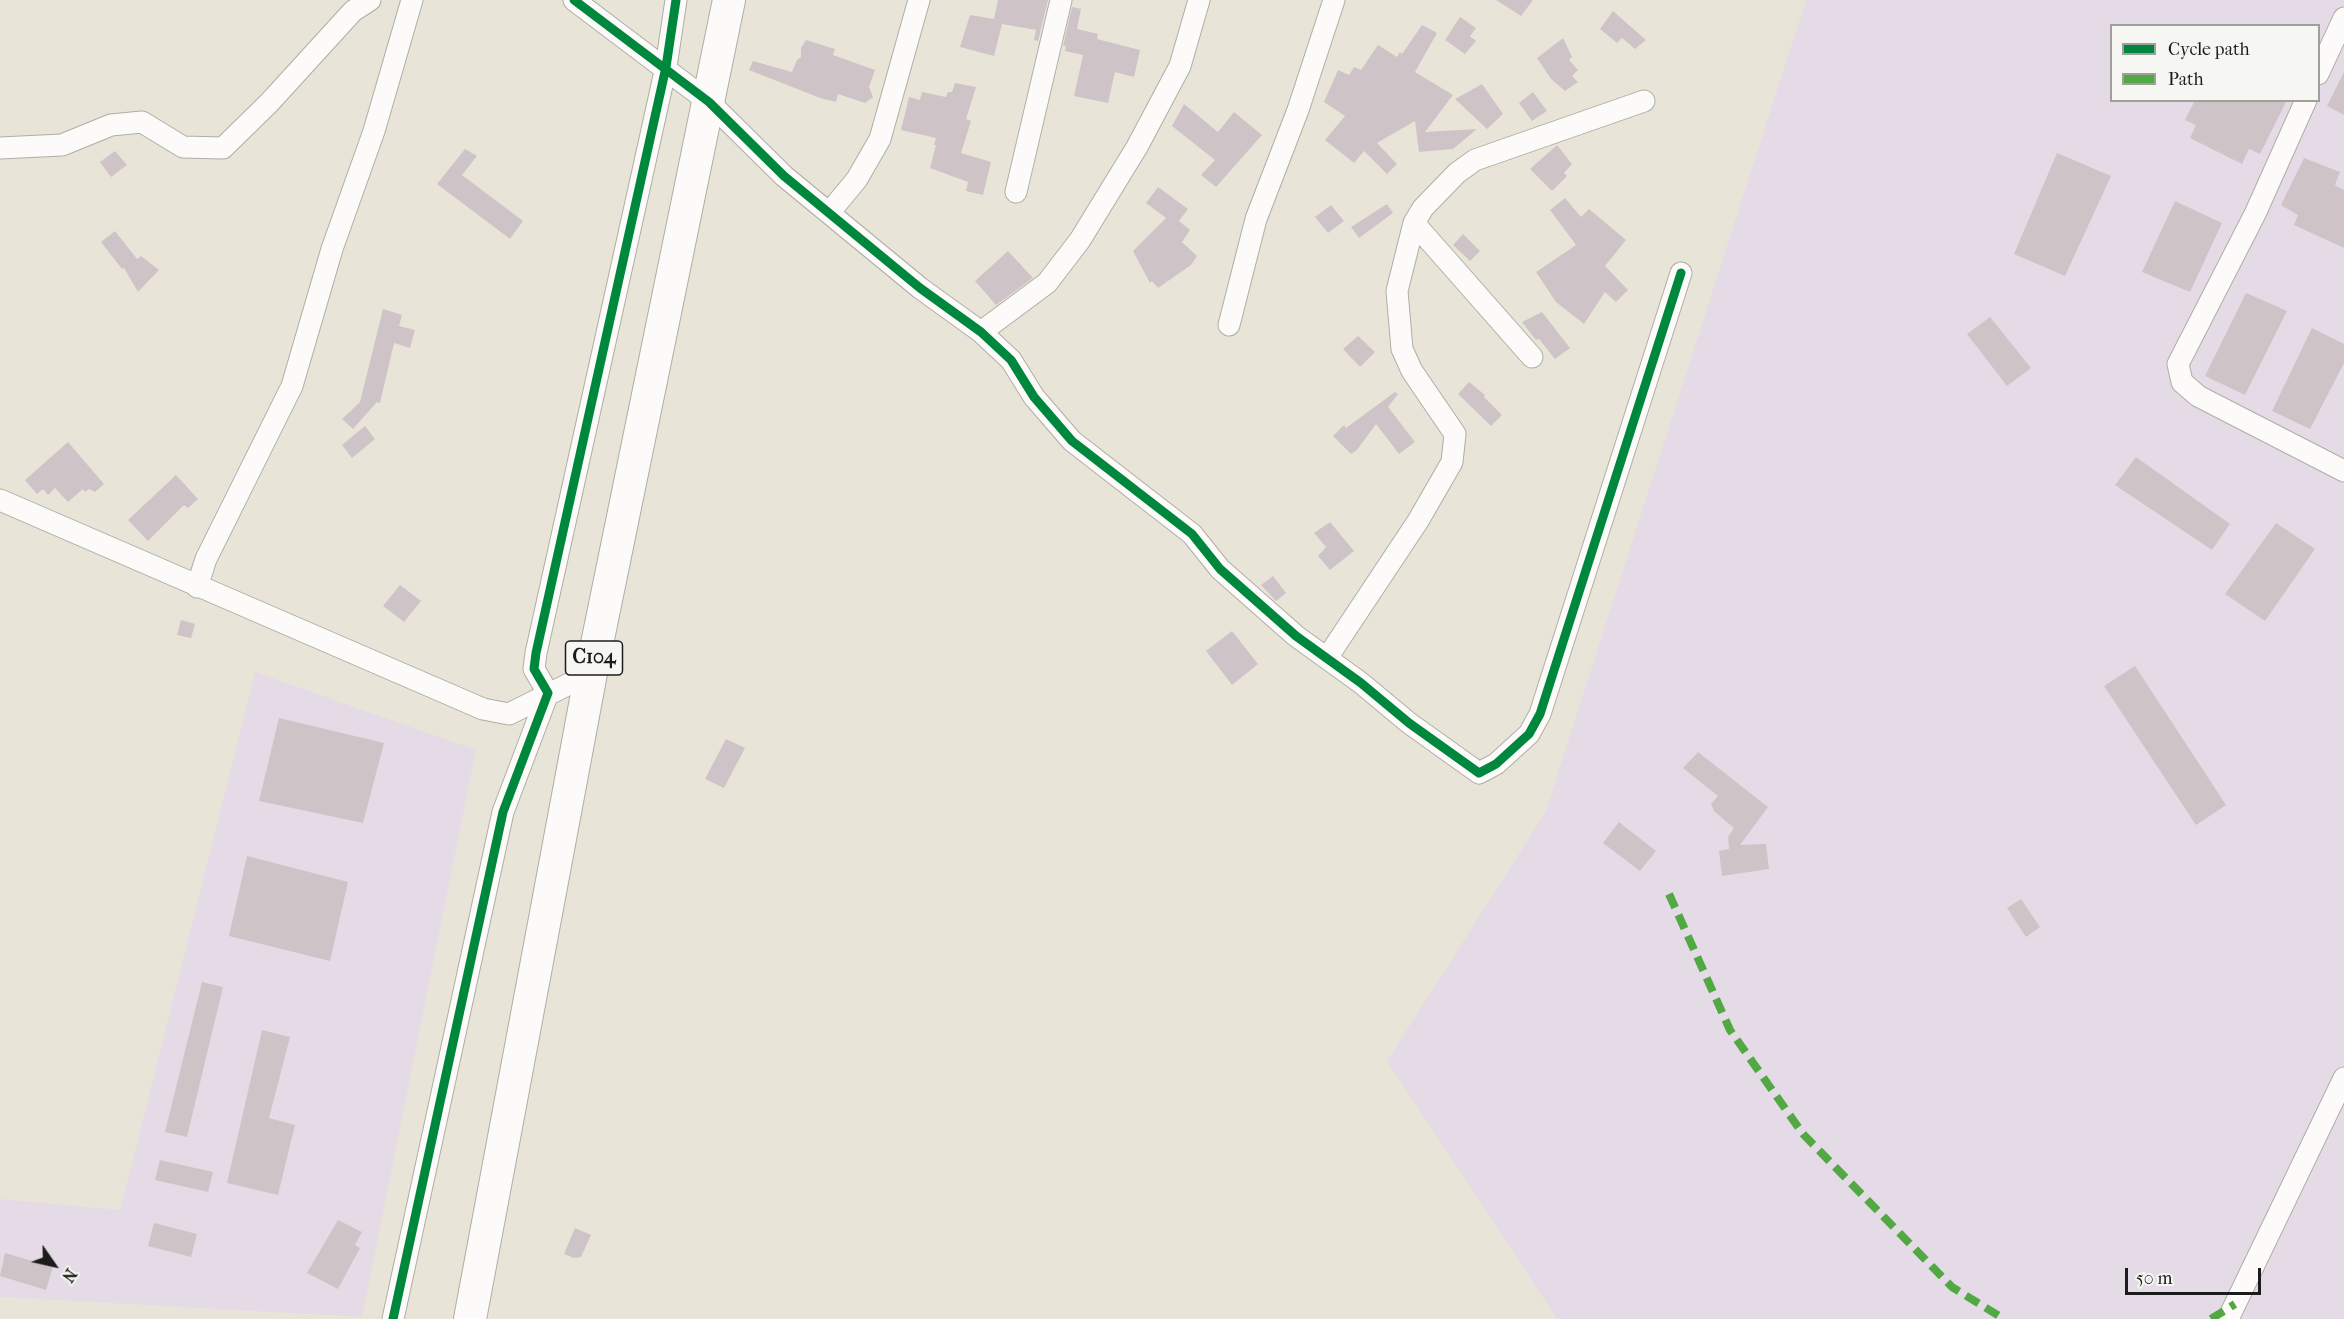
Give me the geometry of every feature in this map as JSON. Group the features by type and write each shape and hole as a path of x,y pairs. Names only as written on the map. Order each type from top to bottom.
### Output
{"highway":[{"name":"C104","path":"470,1319 591,673 729,0"}],"street":[{"path":"0,148 62,145 111,125 142,122 183,147 223,148 269,103 353,11 369,0"},
{"path":"197,586 206,559 292,386 332,249 374,131 412,0"},
{"path":"574,0 666,67 709,102 784,176 920,288 981,332 1011,360 1034,397 1072,441 1192,534 1220,569 1296,636 1362,683 1409,723 1479,773 1496,764 1530,734 1540,714 1681,273"},
{"path":"548,693 534,669 536,653 666,67 676,0"},
{"path":"829,213 856,179 880,139 919,0"},
{"path":"1016,192 1061,0"},
{"path":"981,332 1047,283 1080,240 1137,147 1180,66 1199,0"},
{"path":"1229,325 1256,219 1298,110 1334,0"},
{"path":"2320,72 2344,18"},
{"path":"1327,658 1418,521 1452,462 1455,434 1412,371 1402,349 1398,291 1414,222 1423,208 1456,173 1475,160 1644,101"},
{"path":"2305,102 2255,214 2178,364 2182,382 2198,396 2344,471"},
{"path":"1414,222 1532,357"},
{"path":"0,500 483,709 509,714 591,673"},
{"path":"393,1319 503,812 548,693"},
{"path":"2228,1319 2344,1078"}],"shaded area":[{"path":"1806,0 2344,0 2344,1319 1557,1319 1387,1061 1545,813"},
{"path":"255,672 476,750 362,1317 0,1297 0,1199 120,1210"}],"building":[{"path":"998,0 1048,0 1038,41 1034,40 1036,30 1002,24 994,56 960,47 970,15 994,19"},
{"path":"1496,0 1533,0 1521,16"},
{"path":"1072,7 1081,9 1077,29 1098,34 1097,39 1140,50 1134,77 1115,72 1108,103 1074,96 1083,55 1065,51 1066,46 1063,46"},
{"path":"1613,11 1646,40 1635,49 1622,38 1617,43 1600,29"},
{"path":"1460,17 1476,28 1470,36 1476,41 1465,54 1445,40"},
{"path":"1422,25 1437,33 1415,72 1453,95 1425,132 1477,129 1453,149 1419,152 1415,121 1377,143 1397,164 1387,174 1364,151 1354,163 1325,140 1345,116 1324,102 1338,70 1349,75 1354,67 1361,70 1378,45 1397,57 1400,52 1402,54"},
{"path":"1563,38 1572,57 1569,60 1578,70 1572,76 1578,82 1565,91 1551,79 1537,58"},
{"path":"806,40 835,49 833,55 875,70 869,87 873,97 865,103 838,94 836,102 749,70 753,61 792,72 797,60 801,57 801,48"},
{"path":"2344,72 2344,115 2327,106"},
{"path":"955,83 976,87 966,119 971,121 961,153 991,162 983,195 966,191 968,182 930,168 936,138 901,130 909,97 920,100 922,92 946,97 948,92 952,92"},
{"path":"1482,84 1503,114 1487,129 1455,99"},
{"path":"1533,92 1547,111 1532,121 1519,103"},
{"path":"2194,102 2286,102 2260,154 2249,149 2242,164 2190,138 2196,125 2185,120"},
{"path":"1184,104 1218,132 1234,112 1262,135 1216,187 1201,175 1215,160 1172,126"},
{"path":"1557,145 1572,164 1564,173 1567,176 1552,191 1530,169"},
{"path":"465,149 477,156 462,175 523,221 510,239 437,184"},
{"path":"115,151 127,165 111,177 100,162"},
{"path":"2057,153 2111,176 2065,276 2014,254"},
{"path":"2304,158 2340,172 2335,185 2344,190 2344,248 2294,225 2298,215 2281,205"},
{"path":"1158,187 1188,209 1179,221 1190,230 1182,242 1197,256 1191,265 1158,288 1152,281 1150,283 1133,251 1166,218 1146,203"},
{"path":"1565,198 1581,217 1589,209 1626,240 1605,266 1628,290 1616,302 1605,292 1584,324 1556,302 1536,272 1576,245 1550,210"},
{"path":"2175,201 2222,223 2190,292 2142,272"},
{"path":"1387,204 1393,213 1359,238 1351,227"},
{"path":"1331,205 1344,221 1328,233 1315,217"},
{"path":"115,231 137,259 141,256 159,270 138,292 124,268 122,269 101,242"},
{"path":"1463,234 1480,251 1470,261 1453,245"},
{"path":"1008,251 1033,278 996,305 975,281"},
{"path":"2246,293 2287,311 2245,395 2205,376"},
{"path":"383,309 402,315 399,326 415,330 410,348 394,343 380,403 377,402 353,429 342,419 360,402"},
{"path":"1542,312 1570,348 1555,359 1522,322"},
{"path":"1990,317 2031,368 2007,386 1967,334"},
{"path":"2312,328 2344,344 2344,363 2310,429 2272,411"},
{"path":"1358,336 1375,352 1360,367 1343,349"},
{"path":"1469,382 1485,395 1484,397 1502,415 1491,426 1458,394"},
{"path":"1395,392 1398,394 1388,407 1415,442 1399,454 1376,424 1357,450 1351,454 1333,436 1344,425 1346,428"},
{"path":"365,426 375,439 352,458 342,445"},
{"path":"68,442 104,484 95,492 89,489 85,492 83,489 68,502 55,488 48,495 43,489 37,494 25,480"},
{"path":"2136,457 2230,524 2212,550 2115,485"},
{"path":"176,475 198,499 188,508 184,505 148,541 128,520"},
{"path":"1330,522 1354,551 1330,570 1318,556 1326,547 1314,533"},
{"path":"2276,523 2315,549 2265,621 2225,594"},
{"path":"1273,576 1286,593 1276,601 1261,585"},
{"path":"400,585 421,601 404,622 383,606"},
{"path":"181,620 195,624 191,638 177,635"},
{"path":"1232,631 1258,664 1232,685 1206,651"},
{"path":"2135,666 2226,805 2196,825 2104,686"},
{"path":"279,718 384,743 363,823 259,801"},
{"path":"726,739 745,748 724,788 705,779"},
{"path":"1698,752 1768,807 1740,845 1766,844 1769,869 1722,876 1719,851 1729,849 1728,837 1734,828 1714,811 1711,804 1718,796 1683,768"},
{"path":"1619,822 1656,851 1640,871 1603,843"},
{"path":"247,856 348,882 330,961 229,936"},
{"path":"2021,899 2040,927 2026,937 2007,908"},
{"path":"202,982 223,987 187,1137 165,1132"},
{"path":"262,1030 290,1037 269,1118 295,1125 278,1195 227,1183"},
{"path":"160,1160 213,1172 208,1192 155,1180"},
{"path":"338,1220 362,1232 355,1245 360,1248 338,1289 307,1273"},
{"path":"154,1223 197,1234 191,1257 148,1246"},
{"path":"575,1228 591,1235 581,1257 574,1258 564,1254"},
{"path":"5,1253 53,1267 46,1290 0,1276"}],"marked path":[{"path":"1669,894 1730,1030 1803,1134 1952,1287 2004,1319"},
{"path":"2211,1319 2235,1304"}],"cycle path":[{"path":"574,0 709,102 784,176 920,288 981,332 1011,360 1034,397 1072,441 1192,534 1220,569 1296,636 1361,683 1409,723 1479,773 1496,764 1529,734 1540,714 1681,273"},
{"path":"393,1319 503,812 548,693 534,669 536,653 666,67 676,0"}]}
